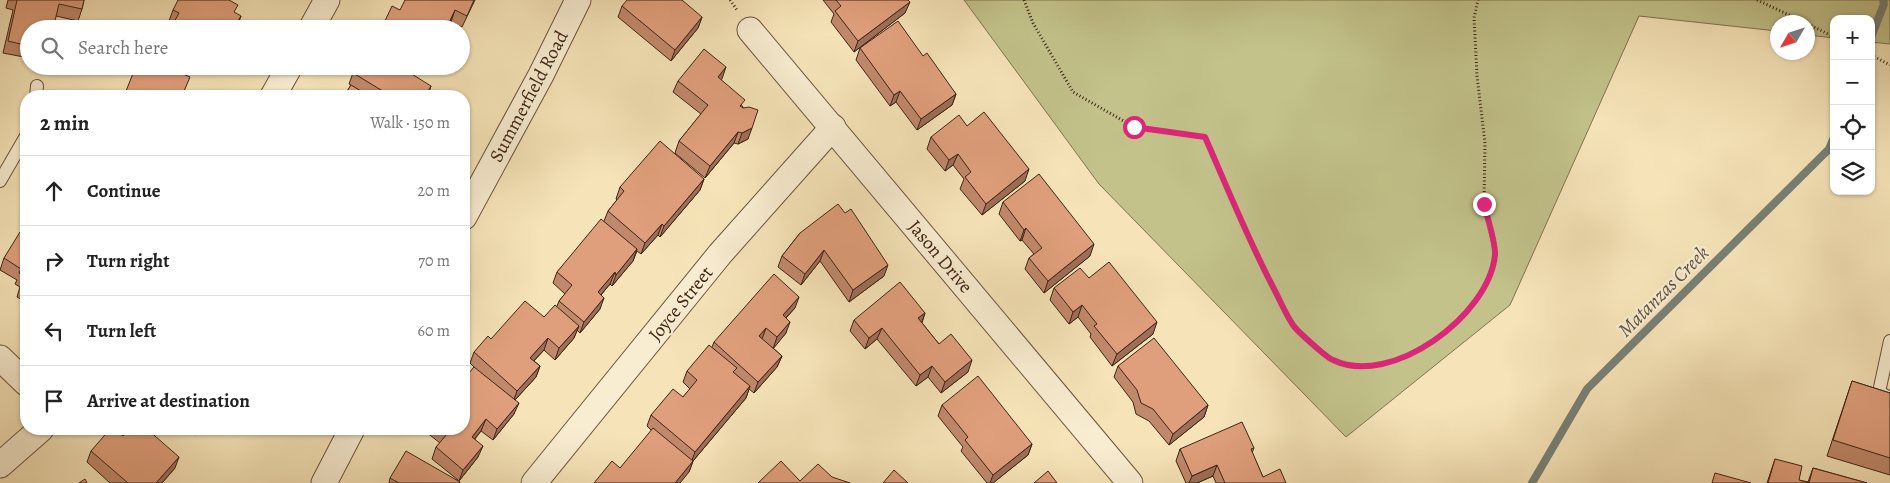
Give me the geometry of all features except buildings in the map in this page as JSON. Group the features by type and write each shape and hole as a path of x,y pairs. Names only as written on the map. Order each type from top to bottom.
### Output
{"street":[{"path":"316,20 328,0"},
{"name":"Summerfield Road","path":"470,206 541,75 578,0"},
{"name":"Jason Drive","path":"750,30 1130,483"},
{"path":"276,90 285,75"},
{"name":"Joyce Street","path":"534,483 720,254 833,127"},
{"path":"0,358 20,377"},
{"path":"0,466 34,435"},
{"path":"324,483 349,435"}],"lane":[{"path":"0,181 20,146"},
{"path":"1890,340 1879,392 1890,398"}],"path":[{"path":"1024,0 1033,24 1073,92 1134,127 1205,137 1255,252 1294,327 1332,360 1359,367 1388,363 1415,351 1447,331 1473,305 1490,277 1495,254 1484,204 1485,142 1477,76 1474,18 1478,0"},
{"path":"1757,0 1789,15"},
{"path":"1815,28 1830,35"},
{"path":"1875,57 1890,65"}],"green space":[{"path":"964,0 1890,0 1890,44 1875,42 1875,15 1830,15 1830,38 1815,36 1815,15 1770,15 1770,30 1639,16 1510,305 1346,437 1099,184"}],"waterway":[{"name":"Matanzas Creek","path":"1875,27 1884,4 1883,0"},
{"name":"Matanzas Creek","path":"1532,483 1587,389 1830,147"}],"route":[{"path":"1134,127 1205,137 1255,252 1294,327 1332,360 1359,367 1388,363 1415,351 1447,331 1473,305 1490,277 1495,254 1484,204"}]}
